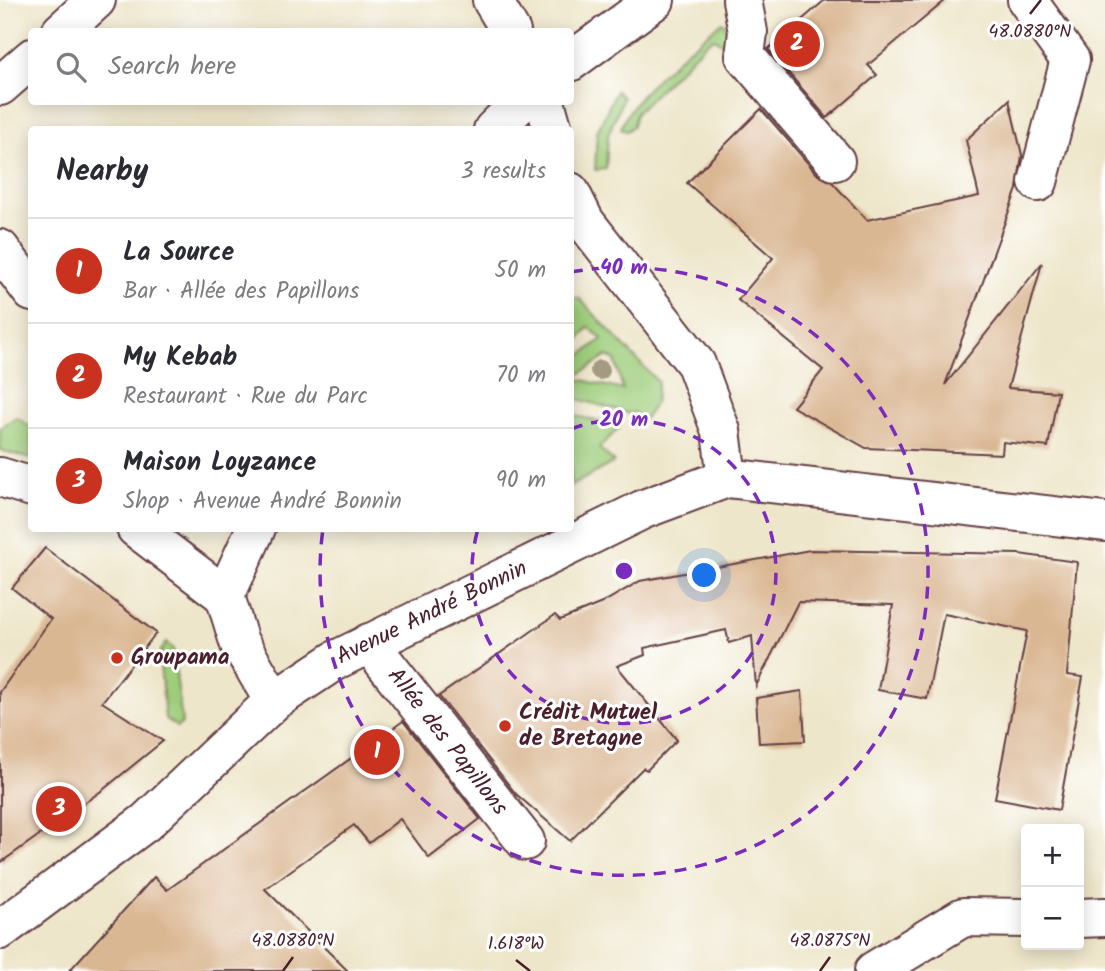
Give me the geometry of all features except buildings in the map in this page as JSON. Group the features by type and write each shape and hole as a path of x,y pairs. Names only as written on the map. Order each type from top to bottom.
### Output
{"main road":[{"path":"65,28 96,0"},
{"path":"492,0 509,28"},
{"path":"574,59 655,0"},
{"path":"742,0 748,32 745,56 835,161"},
{"path":"1027,0 1070,60 1038,182"},
{"path":"0,86 28,62"},
{"path":"497,126 518,105"},
{"path":"546,105 551,126"},
{"path":"574,200 585,222 696,363 721,432 727,478"},
{"path":"0,249 28,287"},
{"path":"0,477 28,486"},
{"name":"Avenue André Bonnin","path":"0,929 146,822 274,701 335,660 643,509 727,478 1105,522"},
{"path":"141,532 225,596 239,642 274,701"},
{"path":"225,596 254,532"},
{"name":"Allée des Papillons","path":"369,643 525,841"},
{"path":"874,971 962,917 1021,918"},
{"path":"1084,918 1105,917"}],"green space":[{"path":"722,22 728,28 727,47 714,38 708,41 636,113 633,126 626,131 621,129 637,101 650,86"},
{"path":"616,91 623,98 608,135 606,169 595,170 597,132"},
{"path":"574,298 579,298 658,382 655,403 645,419 633,412 630,414 574,398 574,378 574,361 602,339 589,327 574,345","holes":["607,356 615,360 623,390 574,378"]},
{"path":"574,416 621,426 599,448 614,462 574,484"},
{"path":"16,417 28,425 28,458 0,450 0,428"},
{"path":"166,643 173,648 182,723 177,727 165,719 159,654"}],"place":[{"name":"My Kebab","path":"797,44"},
{"name":"Groupama","path":"117,658"},
{"name":"Crédit Mutuel de Bretagne","path":"505,726"},
{"name":"La Source","path":"377,752"},
{"name":"Maison Loyzance","path":"59,809"}]}
